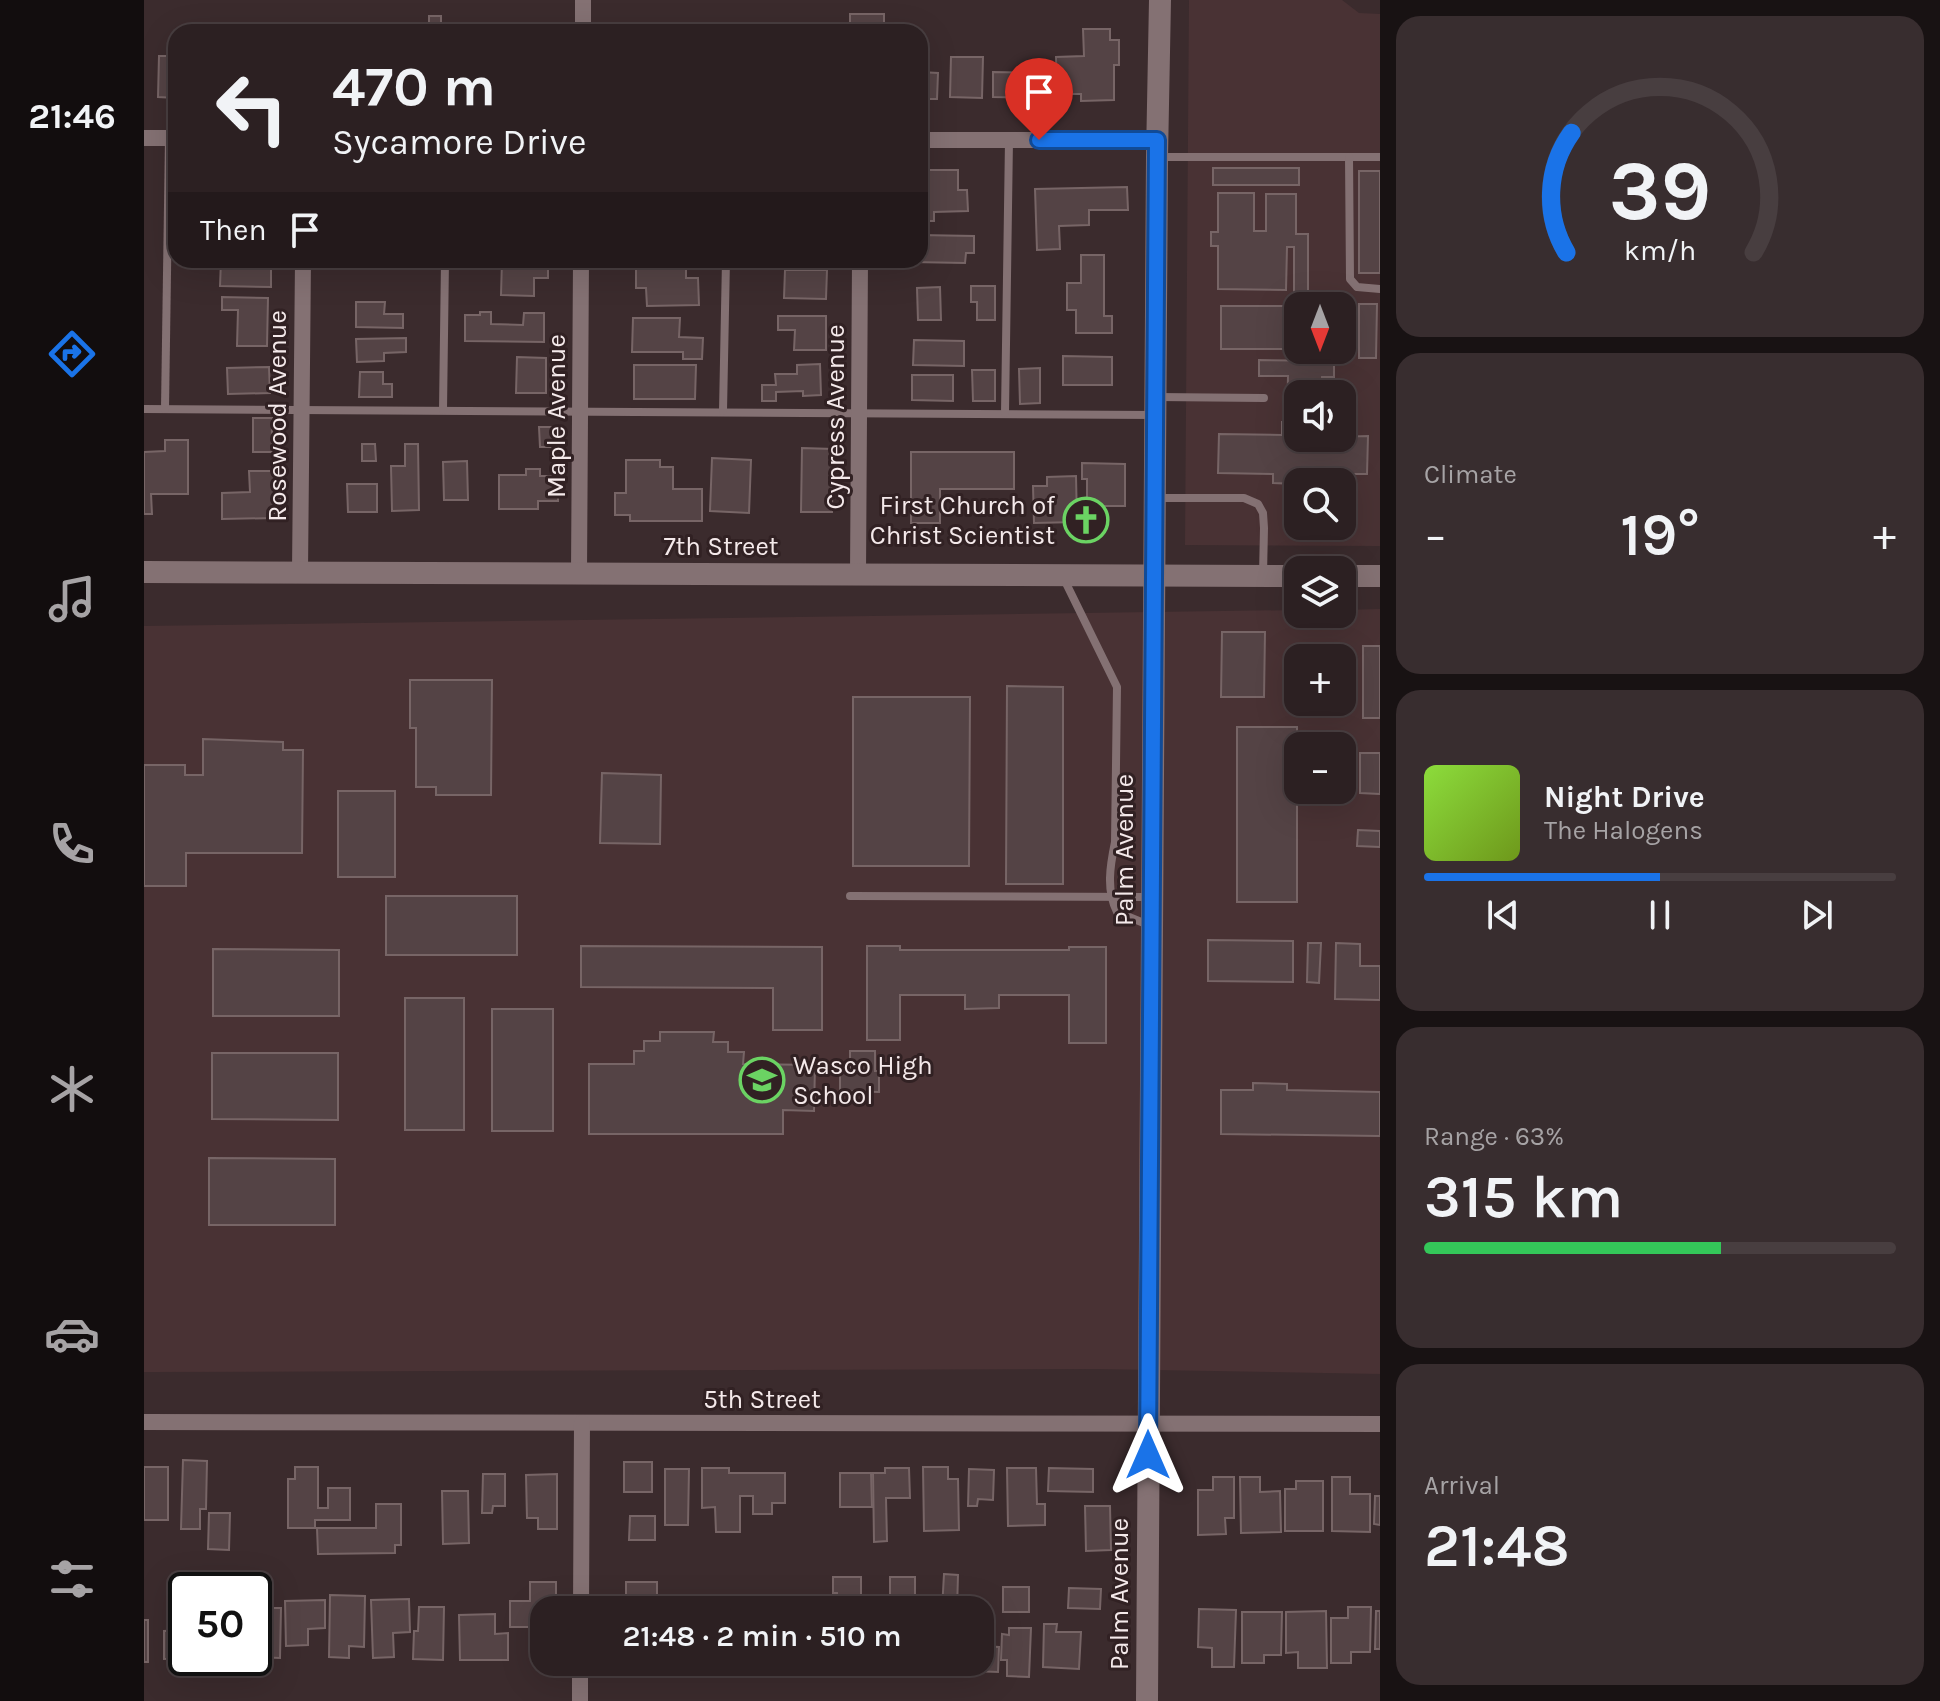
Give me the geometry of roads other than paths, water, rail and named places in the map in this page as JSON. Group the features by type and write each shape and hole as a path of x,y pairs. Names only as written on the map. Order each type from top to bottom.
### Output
{"main road":[{"name":"Palm Avenue","path":"1147,1701 1160,0"},
{"name":"7th Street","path":"144,572 1284,576"},
{"path":"1356,576 1380,576"}],"street":[{"path":"583,0 583,24"},
{"path":"144,138 168,138"},
{"path":"928,140 1009,140 1157,149"},
{"name":"Rosewood Avenue","path":"300,572 303,268"},
{"name":"Maple Avenue","path":"579,573 581,268"},
{"name":"Cypress Avenue","path":"858,574 860,268"},
{"name":"5th Street","path":"144,1422 1380,1424"},
{"path":"581,1596 582,1423"},
{"path":"580,1676 580,1701"}],"lane":[{"path":"1005,413 1009,140"},
{"path":"1157,149 1380,157"},
{"path":"1349,157 1350,279 1357,287 1380,289"},
{"path":"165,409 169,268"},
{"path":"443,410 445,268"},
{"path":"723,411 726,268"},
{"path":"144,409 1005,413 1264,398"},
{"path":"1155,498 1244,498 1258,504 1263,513 1263,576"},
{"path":"1062,574 1117,687 1115,842 1110,864 1110,898 1117,912 1152,926"},
{"path":"850,896 1152,897"}],"place":[{"name":"First Church of Christ Scientist","path":"1086,520"},
{"name":"Wasco High School","path":"762,1080"}]}
